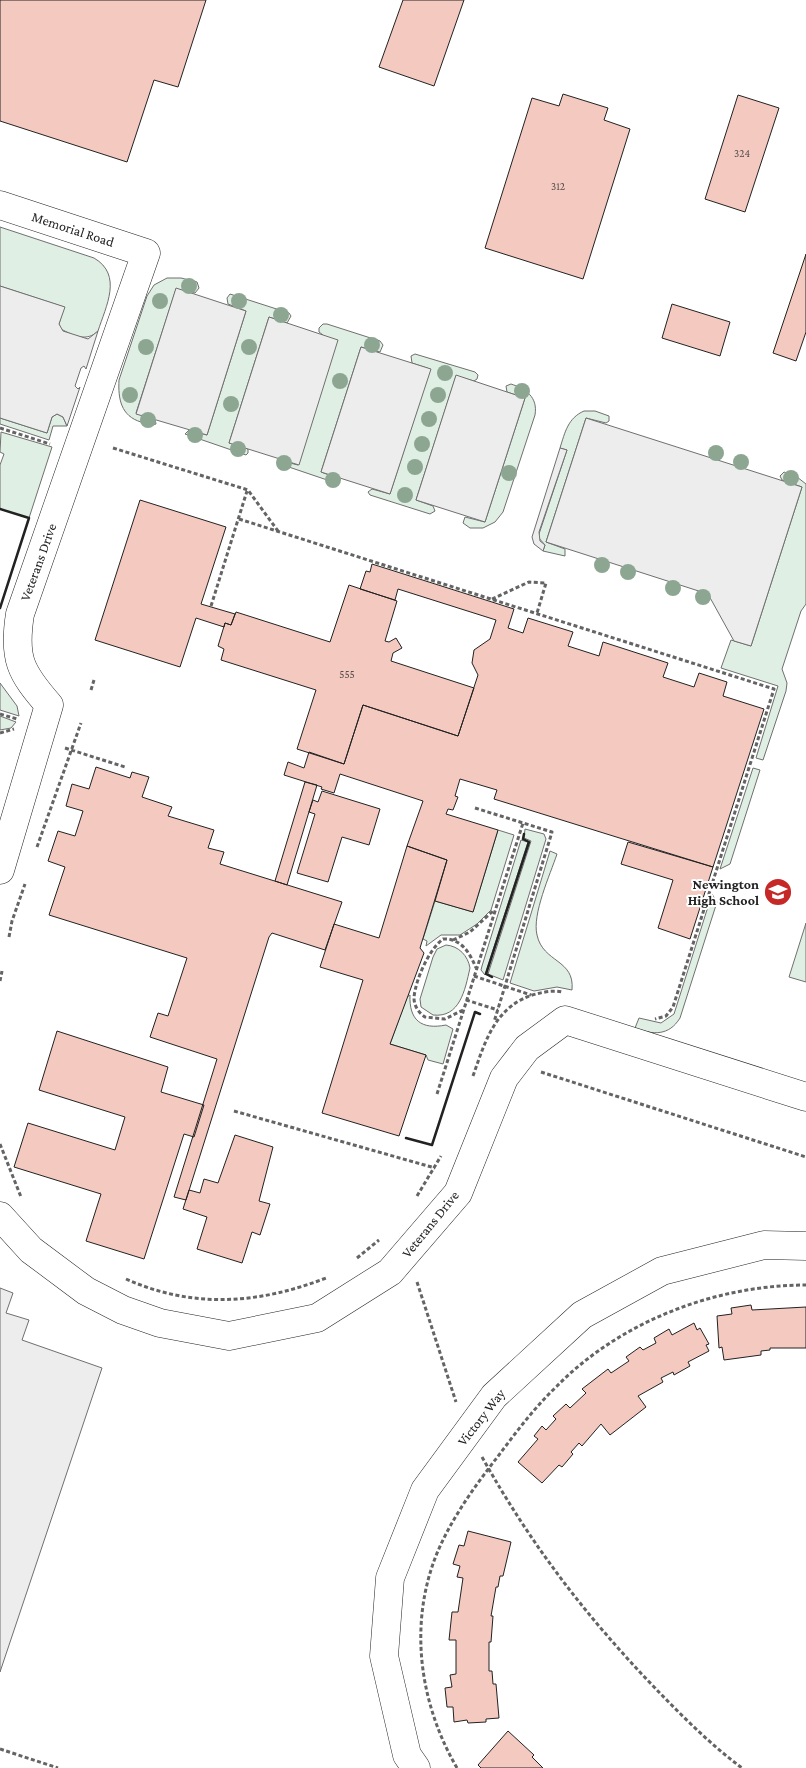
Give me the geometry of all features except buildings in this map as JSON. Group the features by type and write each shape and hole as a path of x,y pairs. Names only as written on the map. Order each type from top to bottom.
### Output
{"street":[{"name":"Memorial Road","path":"0,205 146,253"},
{"name":"Veterans Drive","path":"0,870 49,705 30,683 20,664 16,640 20,614 146,253"},
{"name":"Veterans Drive","path":"0,1216 31,1250 86,1291 123,1310 160,1323 230,1336 317,1318 390,1272 458,1193 504,1078 527,1048 565,1020 806,1097"},
{"name":"Victory Way","path":"416,1768 407,1755 384,1656 390,1578 425,1490 494,1396 582,1316 662,1270 764,1245 806,1246"}],"path":[{"path":"0,428 56,445"},
{"path":"112,448 248,490 278,531"},
{"path":"211,606 248,490"},
{"path":"239,519 774,689 673,1007 666,1016 652,1018"},
{"path":"491,599 529,582 546,584 537,613"},
{"path":"91,690 94,680"},
{"path":"0,733 8,732 18,725 22,716"},
{"path":"37,849 81,723"},
{"path":"57,745 125,767"},
{"path":"470,1085 494,1023 552,832 475,808"},
{"path":"437,1094 523,823"},
{"path":"9,937 12,921 27,876"},
{"path":"453,940 470,932 496,908"},
{"path":"464,1009 450,1017 425,1018 418,1011 414,999 430,952 443,939 453,940 467,950 476,969"},
{"path":"0,981 2,971"},
{"path":"474,976 532,995"},
{"path":"494,1023 518,1001 532,995 557,991 571,994"},
{"path":"466,1000 498,1010"},
{"path":"481,1053 806,1157"},
{"path":"234,1111 464,1177"},
{"path":"0,1144 24,1202"},
{"path":"412,1203 443,1152"},
{"path":"354,1260 382,1237"},
{"path":"123,1277 176,1294 201,1300 222,1301 280,1293 328,1277"},
{"path":"415,1278 458,1411"},
{"path":"457,1768 434,1722 423,1683 423,1604 434,1561 448,1530 488,1469 557,1385 608,1344 666,1314 700,1301 736,1291 783,1285 806,1285"},
{"path":"480,1454 541,1554 583,1609 679,1712 742,1768"},
{"path":"0,1749 58,1768"}],"green space":[{"path":"0,227 94,258 103,265 108,273 110,292 98,331 85,337 71,334 61,329 59,324 64,307 0,286"},
{"path":"167,278 181,278 197,282 199,288 195,293 176,289 136,413 155,419 156,424 150,425 134,419 125,411 120,400 119,380 147,296 154,285"},
{"path":"230,294 289,313 291,316 287,323 269,317 229,443 248,449 246,455 185,434 189,430 207,435 246,311 228,304 227,298"},
{"path":"323,324 380,341 383,345 380,352 361,347 321,472 340,479 339,484 277,463 278,460 298,465 323,335 319,332 319,328"},
{"path":"415,354 475,372 478,375 474,381 456,376 416,500 433,506 435,511 430,514 370,495 368,492 372,489 390,494 430,369 412,363 411,356"},
{"path":"511,384 522,388 530,395 535,403 535,415 503,512 495,522 483,528 470,528 463,523 465,517 485,522 525,398 507,392 506,386"},
{"path":"584,411 595,411 609,416 609,421 606,423 586,418 546,542 565,549 565,556 543,551 545,545 538,537 567,450 560,448 564,436 574,417"},
{"path":"57,414 63,417 67,426 53,426 49,440 0,424 0,418 47,433 52,417"},
{"path":"1,432 52,447 29,518 0,509 0,465 4,454 0,452"},
{"path":"784,472 797,477 806,484 806,604 801,611 782,669 787,683 786,691 763,760 756,758 778,686 721,668 731,640 751,646 802,487 782,480 780,476"},
{"path":"0,683 17,706 19,716 0,710"},
{"path":"0,716 16,722 11,728 0,730"},
{"path":"753,768 760,770 730,864 720,869"},
{"path":"525,829 544,834 546,839 503,980 488,974 531,841 524,838"},
{"path":"498,830 514,835 491,910 477,924 460,935 441,935 426,946 427,941 423,939 435,901 473,912"},
{"path":"521,840 528,842 485,975 481,970 482,966"},
{"path":"550,851 557,854 539,906 536,926 537,935 545,951 569,972 572,980 572,990 557,987 534,991 510,983"},
{"path":"712,894 717,902 680,1018 676,1024 666,1031 654,1033 635,1028 639,1018 661,1023 674,1014"},
{"path":"806,923 806,982 789,977"},
{"path":"446,945 455,947 462,952 470,968 460,1001 449,1012 442,1015 433,1015 421,1007 420,999 433,957 437,949"},
{"path":"410,995 412,1011 418,1021 430,1026 446,1025 453,1029 443,1064 428,1060 426,1055 390,1044 407,997"}],"shaded area":[{"path":"0,286 65,307 59,324 63,331 88,339 98,331 86,369 84,366 81,368 75,386 78,389 80,387 67,426 63,417 57,414 52,417 47,433 0,418"},
{"path":"176,288 246,311 207,435 136,414"},
{"path":"269,317 338,340 299,465 229,443"},
{"path":"361,347 431,369 390,494 321,472"},
{"path":"456,375 525,398 485,522 416,500"},
{"path":"586,418 802,487 751,646 734,641 708,594 546,542"},
{"path":"560,448 567,450 539,532 540,541 545,545 543,551 534,544 532,537"},
{"path":"0,1288 13,1293 6,1313 29,1320 22,1340 102,1368 0,1672"}],"wall":[{"path":"0,509 29,518 0,608"},
{"path":"492,977 486,974 529,842 523,839 524,834"},
{"path":"406,1138 432,1145 475,1012 480,1014"}],"place":[{"name":"Newington High School","path":"778,892"}]}
